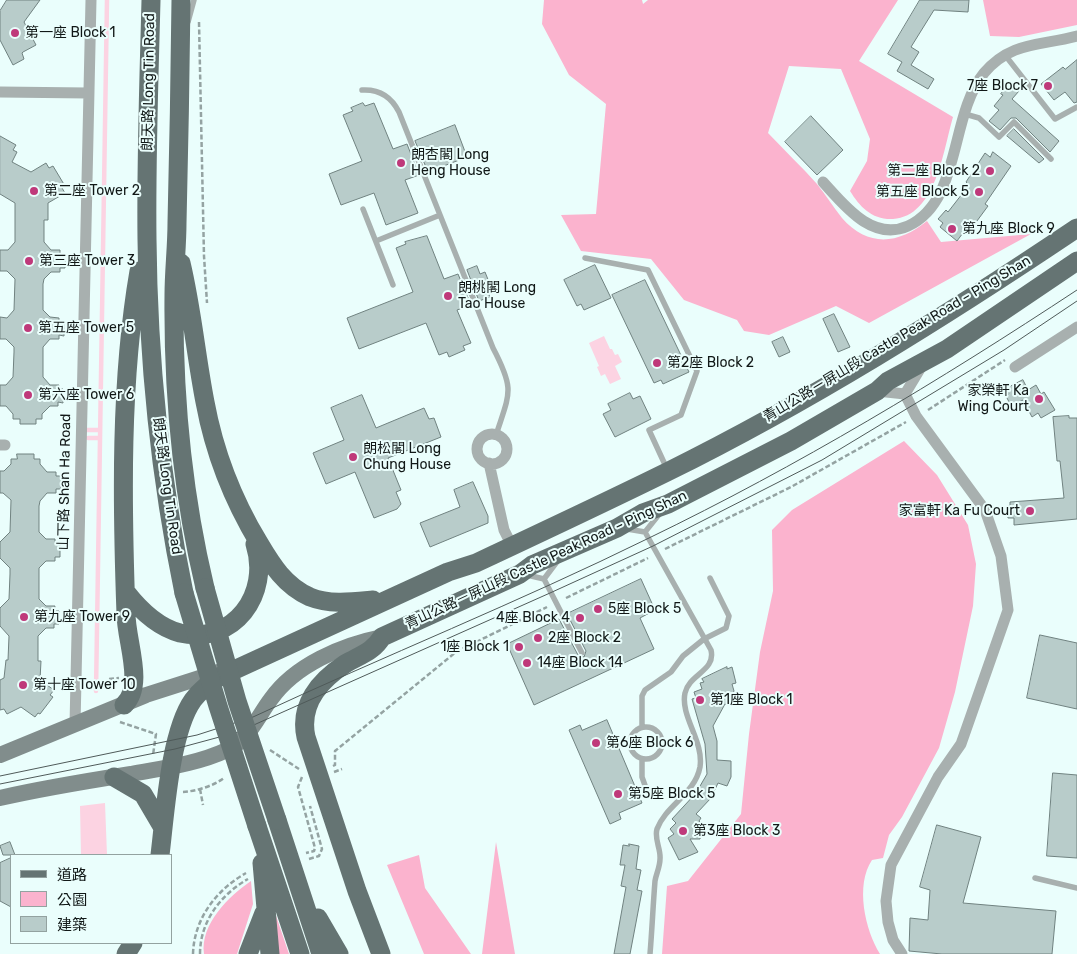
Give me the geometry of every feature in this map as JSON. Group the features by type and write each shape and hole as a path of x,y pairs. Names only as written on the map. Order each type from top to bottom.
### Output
{"main road":[{"name":"朗天路 Long Tin Road","path":"151,0 146,238 148,292 162,469 184,593 218,706 300,954"},
{"name":"朗天路 Long Tin Road","path":"181,0 177,248 174,294 176,405 182,464 196,548 205,588 237,701 277,820 298,854 321,954"},
{"name":"青山公路－屏山段 Castle Peak Road – Ping Shan","path":"0,755 188,680 238,667 388,599 512,546 668,471 860,365 999,280 1077,228"},
{"path":"117,708 130,699 134,684 126,617 127,360 135,292 146,238"},
{"path":"126,592 151,618 179,633 193,635 220,629 242,614 258,587 259,559 249,526 231,486 212,432 205,401 188,292 177,248"},
{"name":"青山公路－屏山段 Castle Peak Road – Ping Shan","path":"0,798 173,766 229,750 242,740 272,698 297,673 317,661 362,641 382,637 520,574 532,565 617,528 643,513 668,504 791,441 877,391 888,381 924,363 1077,261"},
{"path":"249,526 282,577 308,596 347,603 388,599"},
{"path":"381,954 327,805 306,737 303,721 310,699 318,687 344,665 375,649 382,637"},
{"path":"160,854 180,728 192,700 204,688 238,667"},
{"path":"114,777 143,794 164,828"},
{"path":"258,830 270,954"},
{"path":"298,854 301,885 338,954"},
{"path":"248,954 266,910"}],"street":[{"name":"山下路 Shan Ha Road","path":"75,725 91,0"},
{"path":"823,182 852,212 867,224 885,229 904,228 921,220 934,206 942,189 972,94 984,74 1005,55 1022,46 1077,36"},
{"path":"0,92 88,93"},
{"path":"1015,368 1077,327"},
{"path":"905,394 924,363"},
{"path":"877,391 905,394"},
{"path":"902,954 893,940 888,922 886,901 891,865 938,777 960,744 1008,610 1001,556 985,510 916,416 905,394"},
{"path":"496,435 504,440 507,451 501,461 489,463 480,457 477,446 483,436 496,435"},
{"path":"489,463 504,530 512,546"}],"lane":[{"path":"180,55 194,0"},
{"path":"1005,55 1055,119 1077,107"},
{"path":"362,90 377,91 390,98 395,104 493,348 508,378 508,397 496,435"},
{"path":"965,114 979,118 998,138 1014,122 1051,159"},
{"path":"363,209 393,285"},
{"path":"376,241 440,216"},
{"path":"585,258 648,270 697,371 681,415 649,430 668,471"},
{"path":"645,532 668,504"},
{"path":"617,528 645,532"},
{"path":"645,532 711,650 711,663 692,679 684,698 698,744 700,765 691,787 663,819 656,832 660,860 655,879 650,954"},
{"path":"544,579 564,552"},
{"path":"520,574 544,579"},
{"path":"642,727 642,696 645,690 671,672 683,656 704,639 726,628 729,616 710,578"},
{"path":"544,579 582,653"},
{"path":"642,727 658,731 661,736 663,746 653,759 642,759 633,754 630,743 633,733 642,727"},
{"path":"642,759 642,777 647,791"},
{"path":"1035,878 1077,888"}],"path":[{"path":"199,14 204,256 208,312"},
{"path":"934,406 1006,359"},
{"path":"664,550 798,483 904,423"},
{"path":"560,601 649,557"},
{"path":"334,758 335,751 461,648 549,607"},
{"path":"117,708 115,720 156,734 152,770"},
{"path":"268,750 276,752 304,773 306,779"},
{"path":"298,854 314,851 315,848 298,787 301,778"},
{"path":"200,789 203,805"},
{"path":"309,804 322,849 319,856 309,859"},
{"path":"193,954 197,930 208,907 226,887 252,870"},
{"path":"200,954 203,929 213,911 232,890 254,876"}],"green space":[{"path":"544,0 642,0 643,4 648,0 898,0 859,61 953,117 935,180 919,207 908,215 886,219 867,211 850,191 867,161 870,139 841,69 789,66 768,133 817,184 842,218 852,228 862,234 873,238 895,238 916,229 927,221 941,242 1031,234 869,323 836,306 769,335 744,331 737,320 684,300 651,259 581,251 561,215 596,214 606,104 569,75 542,24"},
{"path":"983,0 1077,0 1077,25 1019,37 990,36"},
{"path":"904,441 937,475 968,525 976,564 973,606 955,692 939,748 902,817 889,835 883,858 872,860 864,882 863,894 866,920 880,954 662,954 667,886 688,881 741,814 760,652 773,591 772,530 792,510"},
{"path":"496,842 515,954 482,954"},
{"path":"419,855 425,888 471,954 424,954 387,865"},
{"path":"251,881 253,904 237,954 204,954 204,943 211,922 225,903"},
{"path":"272,904 289,954 277,954"}],"shaded area":[{"path":"604,336 610,349 612,349 615,355 618,354 622,362 615,366 621,379 610,384 605,374 601,376 597,367 599,366 589,343"},
{"path":"105,803 107,854 81,854 80,806"}],"building":[{"name":"第一座 Block 1","path":"7,0 40,0 24,22 36,45 23,52 24,59 13,65 0,40 0,11"},
{"path":"920,0 969,0 968,12 934,10 911,47 919,52 911,65 934,79 928,89 897,71 902,62 888,54"},
{"path":"1077,60 1077,102 1074,103 1065,92 1054,100 1041,84 1063,67 1065,69"},
{"path":"1010,83 1019,91 1012,99 1059,141 1050,152 1016,118 1011,118 1000,130 989,121 999,110 994,106"},
{"name":"朗杏閣 Long Heng House","path":"363,103 365,106 374,103 393,149 407,144 419,175 405,180 418,213 386,225 374,193 341,205 329,174 362,161 343,115 353,111 351,108"},
{"path":"811,116 843,150 817,175 785,142"},
{"path":"455,125 467,157 428,172 415,141"},
{"path":"1014,129 1044,159 1039,163 1007,136"},
{"path":"0,136 16,145 13,150 17,152 12,162 31,172 46,163 49,168 53,166 65,186 62,188 65,193 48,203 48,220 44,220 44,242 51,250 60,250 60,254 65,254 65,268 60,268 60,272 51,272 44,279 43,284 43,310 50,317 59,318 59,322 64,322 64,336 59,335 59,339 50,339 43,347 43,377 50,385 59,385 58,389 63,389 63,403 58,402 58,406 50,406 42,414 42,419 36,419 36,424 20,424 20,419 13,419 13,414 6,406 0,406 0,385 6,385 13,377 14,347 6,339 0,339 0,317 7,318 14,310 15,279 7,271 0,271 0,250 8,250 15,242 15,203 0,194"},
{"path":"993,152 1011,166 985,204 988,206 974,225 971,222 957,241 940,227 943,223 938,219 946,210 948,212 969,185 966,182 985,153 990,157"},
{"name":"朗桃閣 Long Tao House","path":"427,236 444,279 458,274 471,305 457,310 471,343 463,346 465,350 449,357 447,352 439,355 426,323 359,349 347,318 413,292 396,248 406,244 405,242"},
{"path":"595,265 611,298 584,310 581,304 577,306 564,280"},
{"path":"477,266 480,274 485,272 491,287 487,290 490,297 479,301 467,270"},
{"path":"645,280 689,372 663,384 661,380 654,383 612,295"},
{"path":"834,314 850,347 838,352 823,319"},
{"path":"783,337 790,352 779,357 772,342"},
{"name":"家榮軒 Ka Wing Court","path":"1023,380 1028,390 1036,385 1041,394 1044,392 1055,410 1041,418 1038,413 1032,417 1023,400 1011,406 1006,396 1009,394 1006,389"},
{"path":"630,393 633,399 640,396 651,419 615,437 603,414 611,410 608,404"},
{"name":"朗松閣 Long Chung House","path":"362,395 376,428 424,408 429,419 434,418 441,437 388,458 401,490 396,492 401,504 397,509 374,518 355,472 326,484 313,453 344,440 331,408"},
{"path":"1069,416 1069,418 1077,418 1077,519 1014,525 1014,518 1008,518 1007,506 1010,506 1010,502 1064,498 1060,461 1057,461 1053,417"},
{"path":"17,454 34,454 34,459 40,459 40,464 47,472 56,472 56,476 61,476 61,489 56,489 56,493 47,493 40,501 39,506 39,532 46,539 55,539 55,543 60,544 60,557 55,557 55,561 46,561 39,568 39,599 46,606 55,606 54,611 59,611 59,624 54,624 54,628 46,628 38,636 38,661 41,661 40,680 54,690 50,695 53,697 40,714 38,713 35,717 21,707 7,714 4,709 0,710 0,680 4,678 6,660 8,660 9,636 0,626 0,608 9,599 10,568 0,558 0,542 10,532 11,500 3,493 0,493 0,471 4,471 11,464 11,459 17,459"},
{"path":"473,482 488,516 488,523 430,547 420,523 460,507 454,490"},
{"path":"641,579 655,610 640,618 654,649 534,705 507,644 559,619 578,655 584,657 586,651 567,614"},
{"path":"1040,635 1077,643 1077,709 1027,698"},
{"path":"727,667 727,669 732,667 736,683 732,684 734,691 728,705 725,704 713,726 717,741 717,760 731,761 731,777 727,786 718,783 711,798 696,814 701,818 699,821 702,824 700,839 690,839 698,852 679,860 668,838 674,834 670,829 676,823 672,819 696,793 707,774 705,744 692,699 696,698 694,692 702,689 700,683 704,682 702,679"},
{"path":"607,720 642,803 619,813 621,819 610,824 569,730 580,725 582,730"},
{"path":"1053,773 1077,775 1077,858 1047,856"},
{"path":"937,825 981,837 963,903 1056,911 1052,954 942,954 909,951 910,918 928,920 930,890 920,887"},
{"path":"10,842 15,854 3,855 0,846"},
{"path":"629,844 639,846 636,869 641,870 637,890 642,891 630,954 614,954 626,887 621,886 625,865 620,865 623,845 629,846"},
{"path":"10,858 10,906 0,901 0,863"}],"waterway":[{"path":"96,691 107,0"},
{"path":"87,430 100,430"},
{"path":"88,438 100,438"}],"tram line":[{"path":"0,776 197,735 253,717 600,562 705,510 814,452 973,357 1077,290"},
{"path":"0,784 175,749 238,732 550,593 653,546 822,460 1004,350 1077,301"}],"place":[{"name":"第一座 Block 1","path":"15,33"},
{"name":"7座 Block 7","path":"1048,86"},
{"name":"朗杏閣 Long Heng House","path":"401,163"},
{"name":"第二座 Block 2","path":"990,171"},
{"name":"第二座 Tower 2","path":"34,191"},
{"name":"第五座 Block 5","path":"979,192"},
{"name":"第九座 Block 9","path":"952,229"},
{"name":"第三座 Tower 3","path":"29,261"},
{"name":"朗桃閣 Long Tao House","path":"448,296"},
{"name":"第五座 Tower 5","path":"28,328"},
{"name":"第2座 Block 2","path":"657,363"},
{"name":"第六座 Tower 6","path":"28,395"},
{"name":"家榮軒 Ka Wing Court","path":"1039,399"},
{"name":"朗松閣 Long Chung House","path":"353,457"},
{"name":"家富軒 Ka Fu Court","path":"1030,511"},
{"name":"5座 Block 5","path":"598,609"},
{"name":"第九座 Tower 9","path":"24,617"},
{"name":"4座 Block 4","path":"580,618"},
{"name":"2座 Block 2","path":"538,638"},
{"name":"1座 Block 1","path":"519,647"},
{"name":"14座 Block 14","path":"527,663"},
{"name":"第十座 Tower 10","path":"23,685"},
{"name":"第1座 Block 1","path":"700,700"},
{"name":"第6座 Block 6","path":"596,743"},
{"name":"第5座 Block 5","path":"618,794"},
{"name":"第3座 Block 3","path":"683,831"}]}
